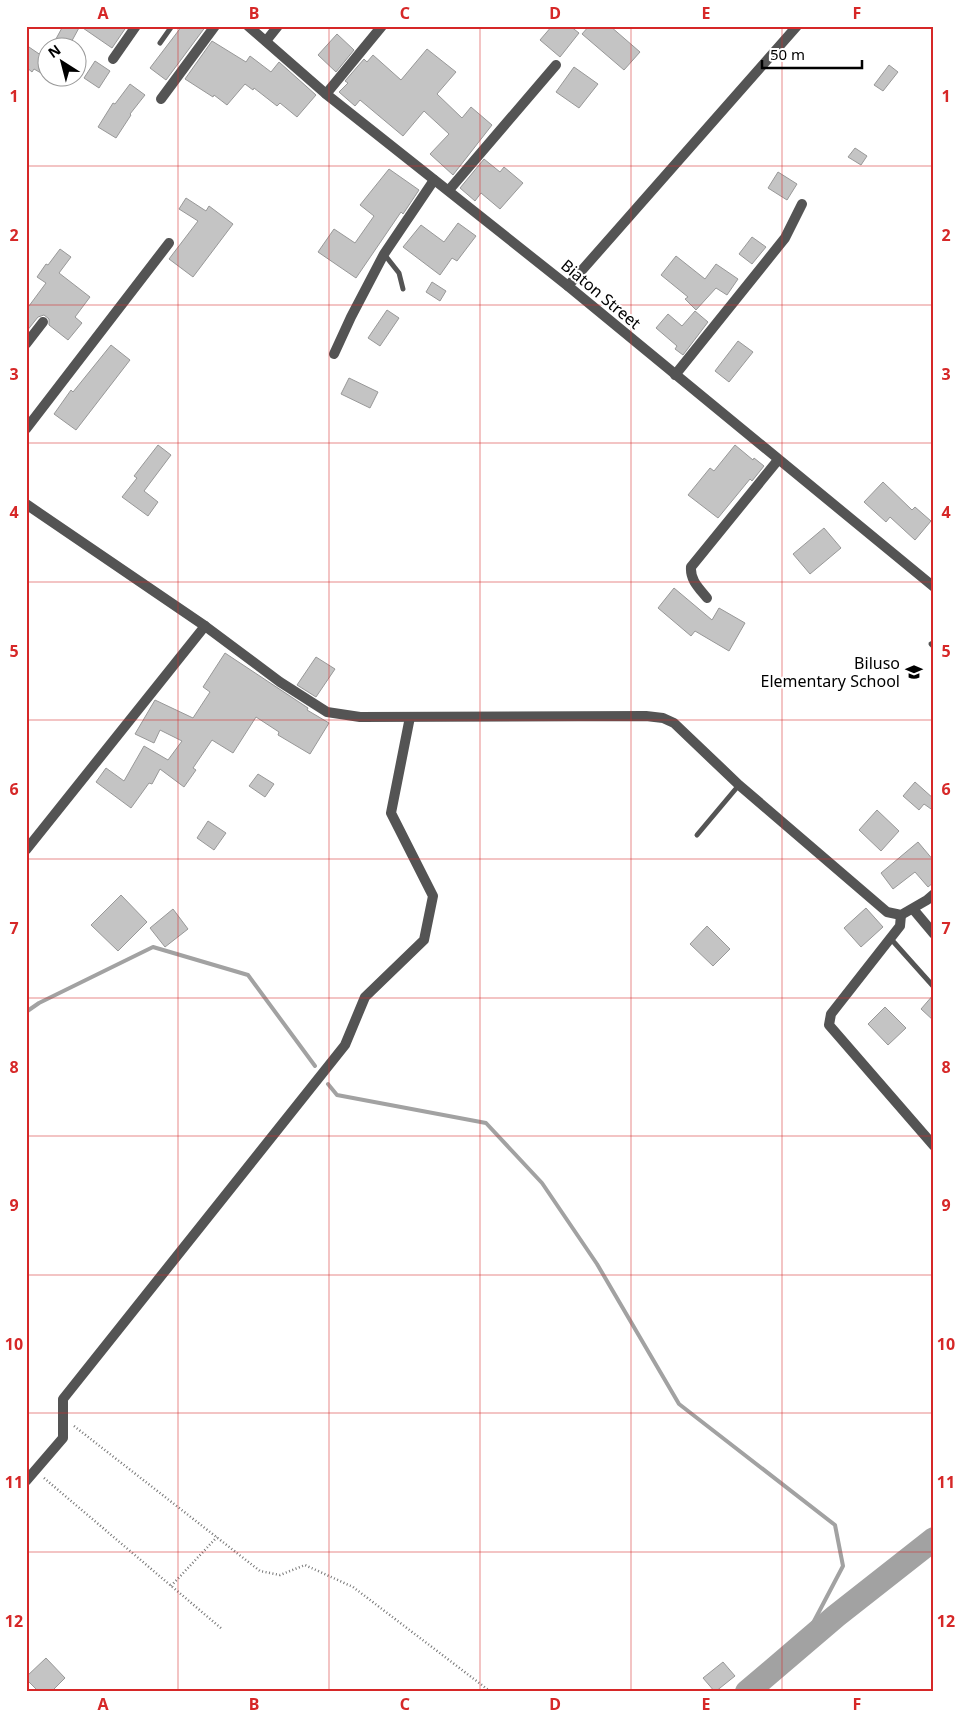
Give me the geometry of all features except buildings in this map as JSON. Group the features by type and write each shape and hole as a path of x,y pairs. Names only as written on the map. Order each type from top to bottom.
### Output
{"street":[{"path":"114,58 136,26"},
{"path":"161,99 215,26"},
{"name":"Biaton Street","path":"248,26 326,94 568,286 675,376 934,587"},
{"path":"266,41 278,26"},
{"path":"326,94 382,26"},
{"path":"568,286 797,26"},
{"path":"449,190 556,65"},
{"path":"334,354 384,254 434,180"},
{"path":"675,376 785,238 802,204"},
{"path":"26,429 169,243"},
{"path":"26,344 43,322"},
{"path":"707,598 695,582 691,574 691,567 778,460"},
{"path":"26,504 206,626 280,682 327,712 360,717 646,716 663,718 674,723 739,785 887,912 902,915 934,894"},
{"path":"26,850 206,626"},
{"path":"26,1481 64,1438 63,1399 346,1045 365,997 424,940 433,896 392,813 410,717"},
{"path":"912,909 934,934"},
{"path":"902,915 900,926 831,1014 829,1025 934,1146"}],"lane":[{"path":"160,43 172,26"},
{"path":"384,254 399,274 403,289"},
{"path":"696,835 739,785"},
{"path":"891,939 933,986"}],"path":[{"path":"63,1417 260,1571 280,1575 305,1566 353,1587 491,1692"},
{"path":"35,1470 222,1630"},
{"path":"171,1586 217,1537"}],"waterway":[{"path":"26,1012 39,1003 153,947 248,975 315,1066"},
{"path":"328,1084 337,1095 486,1123 542,1183 597,1264 679,1404 835,1525 843,1566 802,1644"},
{"path":"747,1692 836,1616 934,1539"}],"place":[{"name":"Biluso Elementary School","path":"914,672"}]}
